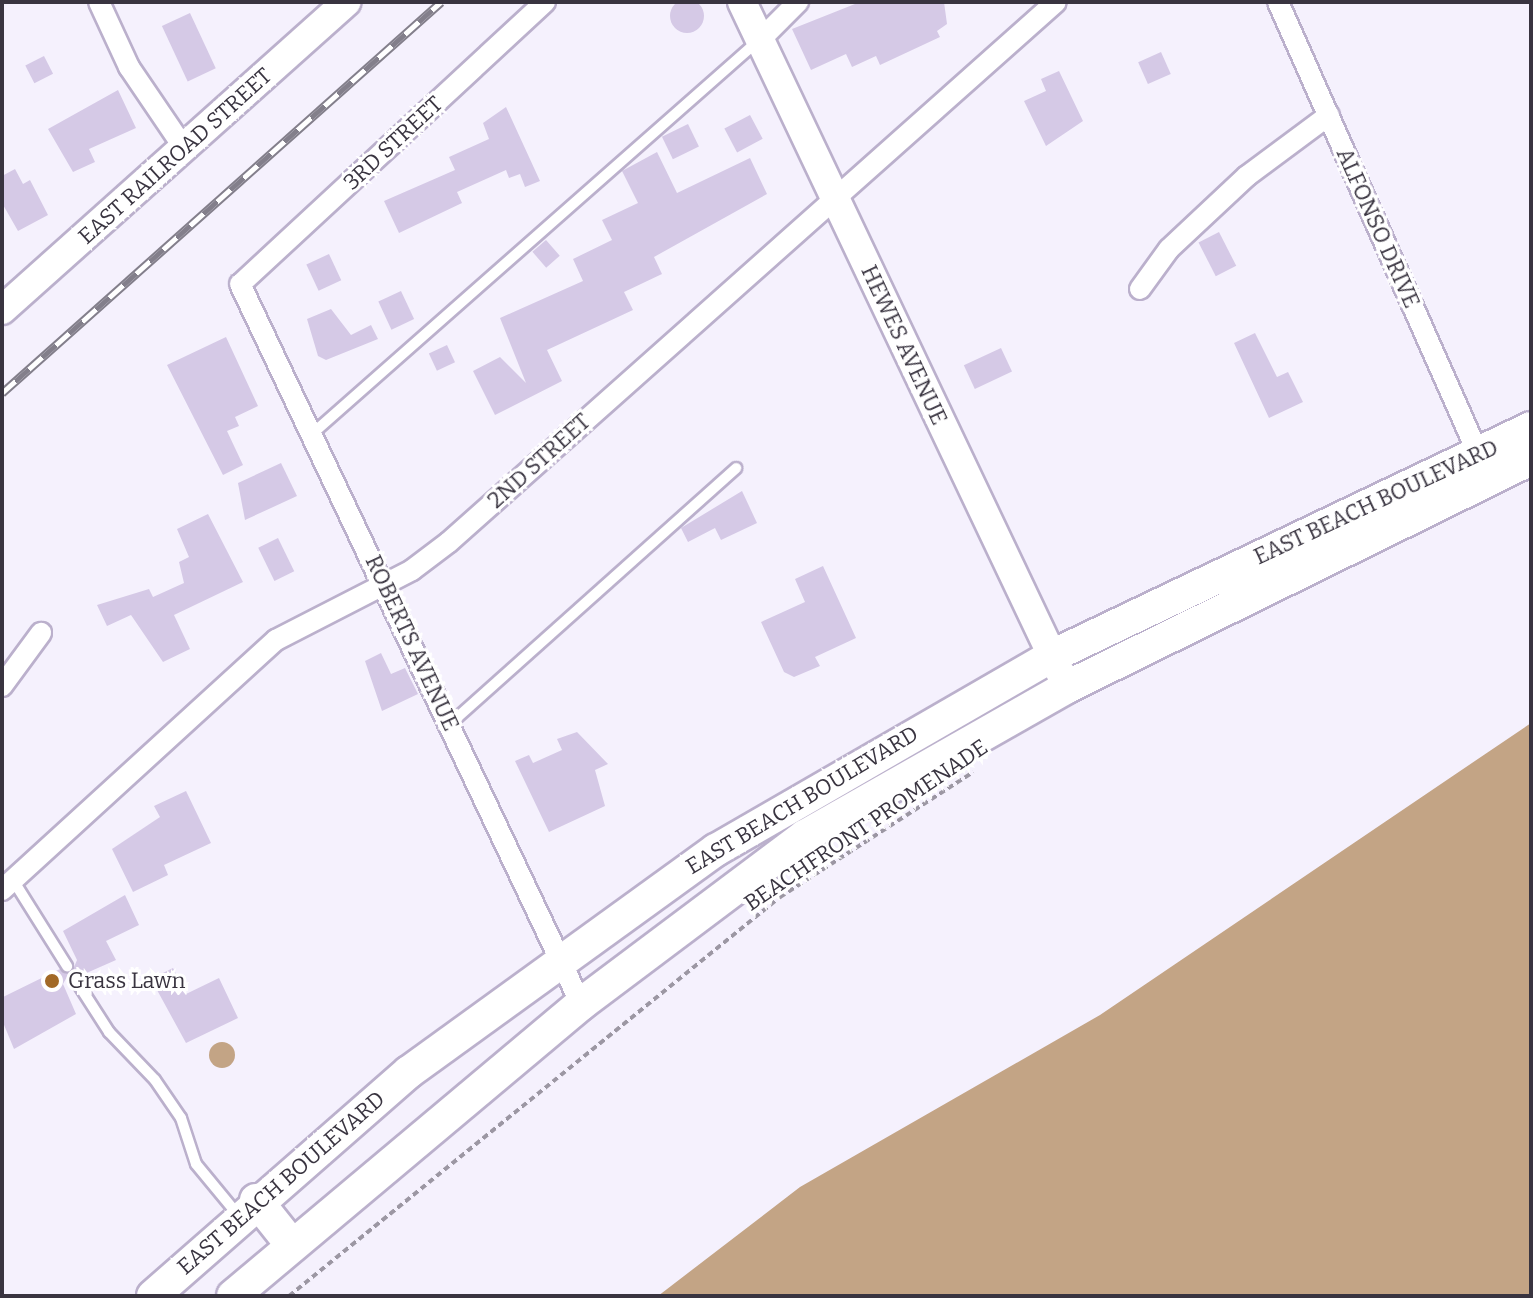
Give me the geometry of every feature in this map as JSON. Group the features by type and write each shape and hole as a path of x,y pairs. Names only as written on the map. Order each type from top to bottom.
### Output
{"main road":[{"name":"EAST RAILROAD STREET","path":"2,310 347,2"},
{"name":"HEWES AVENUE","path":"742,2 1067,687"},
{"name":"EAST BEACH BOULEVARD","path":"153,1296 248,1208 559,957 729,842 1052,656 1531,428"},
{"name":"EAST BEACH BOULEVARD","path":"233,1296 291,1244 581,1004 805,836 1067,687 1531,459"},
{"path":"248,1208 291,1244"}],"street":[{"path":"99,2 129,67 184,148"},
{"name":"3RD STREET","path":"240,284 545,2"},
{"path":"760,40 798,2"},
{"name":"2ND STREET","path":"7,885 276,640 385,584 449,542 1056,2"},
{"name":"ALFONSO DRIVE","path":"1278,2 1478,453"},
{"path":"1140,289 1169,249 1247,176 1329,115"},
{"name":"ROBERTS AVENUE","path":"240,284 385,584 581,1004"},
{"path":"2,686 41,633"}],"lane":[{"path":"312,434 760,40"},
{"path":"450,724 736,468"},
{"path":"7,885 67,966"},
{"path":"75,979 109,1032 155,1080 181,1118 196,1164 248,1208"}],"path":[{"name":"BEACHFRONT PROMENADE","path":"289,1296 780,897 981,767"}],"shaded area":[{"path":"1531,723 1531,1296 658,1296 800,1187 1100,1015"},
{"path":"222,1042 232,1045 235,1055 232,1065 222,1068 212,1065 209,1055 212,1045"}],"building":[{"path":"687,-1 699,4 704,16 699,28 687,33 675,28 670,16 675,4"},
{"path":"860,2 944,2 947,24 937,31 940,37 880,65 876,56 852,67 846,54 811,70 792,29"},
{"path":"190,13 216,68 188,81 162,26"},
{"path":"1161,52 1171,74 1148,84 1138,62"},
{"path":"44,56 53,74 34,83 25,66"},
{"path":"1059,71 1083,121 1046,146 1024,101 1046,91 1041,79"},
{"path":"118,90 136,128 89,149 95,162 73,172 48,129"},
{"path":"506,107 540,181 525,187 520,174 509,178 506,170 457,192 462,203 399,233 384,201 455,170 449,157 489,139 483,123"},
{"path":"750,115 763,139 737,152 724,129"},
{"path":"688,124 699,146 673,159 662,137"},
{"path":"657,152 677,193 750,158 767,194 654,257 662,274 624,292 633,310 547,350 562,381 495,415 473,371 500,357 526,383 500,318 583,281 573,259 612,240 602,220 638,203 622,171"},
{"path":"15,169 23,184 30,180 48,215 18,231 2,203 2,176"},
{"path":"1219,232 1236,266 1216,276 1199,242"},
{"path":"546,240 560,256 546,268 532,252"},
{"path":"329,254 341,280 319,291 306,265"},
{"path":"401,291 414,319 391,330 378,302"},
{"path":"331,309 351,335 371,325 378,339 326,360 318,356 307,319"},
{"path":"1255,333 1277,377 1288,372 1303,402 1269,418 1234,343"},
{"path":"226,337 258,406 235,417 239,426 227,431 243,465 223,475 167,365"},
{"path":"447,345 455,362 437,371 429,353"},
{"path":"1001,348 1012,372 975,389 964,365"},
{"path":"281,463 297,496 245,520 238,483"},
{"path":"742,491 757,523 721,540 715,528 688,542 681,528"},
{"path":"208,514 243,582 174,615 190,649 163,662 131,615 107,626 97,605 149,589 153,597 184,583 179,562 189,557 177,529"},
{"path":"278,538 294,571 274,581 258,548"},
{"path":"823,566 856,638 815,657 820,666 794,677 784,672 761,622 805,602 795,579"},
{"path":"381,653 391,674 405,668 418,694 382,711 365,661"},
{"path":"577,732 608,764 595,770 605,806 549,832 515,761 529,755 533,763 562,750 557,739"},
{"path":"186,791 211,843 164,865 168,875 133,892 112,849 160,817 154,806"},
{"path":"125,895 139,925 106,941 116,960 82,975 72,972 77,960 63,931"},
{"path":"173,968 186,994 219,978 238,1018 186,1043 151,979"},
{"name":"Grass Lawn","path":"60,969 69,973 63,984 76,1014 14,1049 2,1020 3,997"}],"railway":[{"path":"2,393 441,2"}],"place":[{"name":"Grass Lawn","path":"52,981"}]}
